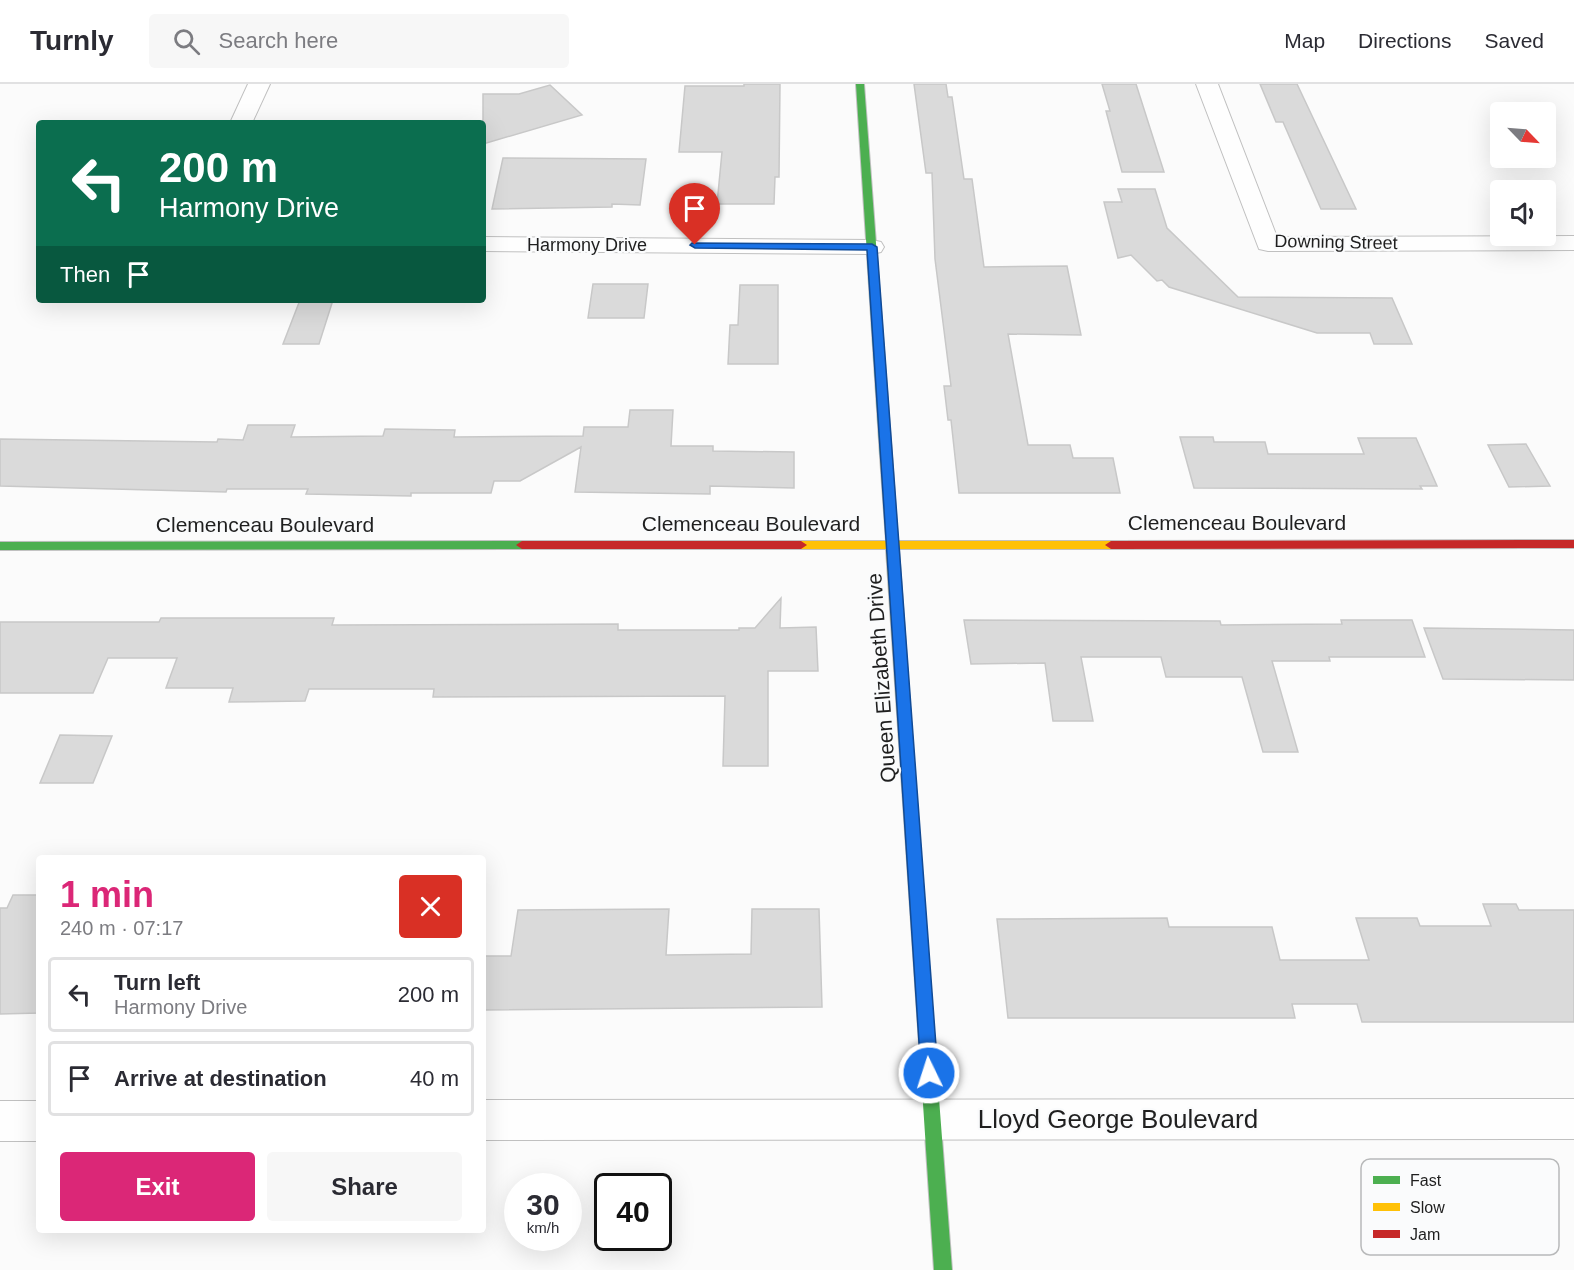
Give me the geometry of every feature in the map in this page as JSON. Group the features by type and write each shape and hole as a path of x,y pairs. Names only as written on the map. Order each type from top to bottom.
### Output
{"street":[{"path":"242,120 259,84"},
{"name":"Queen Elizabeth Drive","path":"860,84 942,1270"},
{"name":"Downing Street","path":"1207,84 1268,244 1574,243"},
{"name":"Harmony Drive","path":"486,244 872,247"},
{"name":"Clemenceau Boulevard","path":"0,546 1574,543"},
{"name":"Lloyd George Boulevard","path":"486,1120 1574,1119"},
{"path":"0,1122 36,1121"}],"building":[{"path":"744,84 780,84 779,177 775,177 774,204 717,204 722,152 679,152 685,86 744,86"},
{"path":"914,84 946,84 948,97 952,97 964,179 972,179 984,267 1067,266 1081,335 1008,334 1028,445 1070,445 1073,458 1113,458 1120,493 959,493 951,420 948,420 944,386 951,386 935,259 932,173 926,173"},
{"path":"1102,84 1136,84 1164,172 1122,172 1106,111 1110,111"},
{"path":"1260,84 1297,84 1356,209 1321,209 1283,122 1276,122"},
{"path":"550,85 582,115 486,143 483,94 519,94"},
{"path":"503,158 646,159 640,205 492,209"},
{"path":"1118,189 1155,189 1167,228 1238,297 1392,298 1412,344 1374,344 1370,333 1317,333 1169,287 1162,280 1157,281 1131,255 1118,258 1104,202 1122,202"},
{"path":"593,284 648,284 644,318 588,318"},
{"path":"740,285 778,285 778,364 728,364 730,325 738,325"},
{"path":"299,303 332,303 319,344 283,344"},
{"path":"630,410 673,410 671,446 713,446 713,451 794,452 794,488 710,486 710,494 575,492 581,447 520,481 494,481 491,493 411,493 411,496 306,494 308,489 227,489 226,492 0,486 0,439 217,442 218,439 243,440 248,425 295,425 291,437 383,436 385,429 455,430 454,437 583,436 584,427 628,427"},
{"path":"1180,437 1213,437 1214,442 1265,442 1268,454 1364,454 1358,438 1416,438 1437,486 1420,486 1422,489 1194,488"},
{"path":"1526,444 1550,486 1509,487 1488,445"},
{"path":"781,598 780,628 816,627 818,671 768,671 768,766 723,766 725,696 433,697 434,689 309,689 305,701 229,702 233,688 166,688 177,658 108,658 93,693 0,693 0,622 159,622 161,618 334,618 332,625 618,624 618,630 739,630 739,628 755,628"},
{"path":"964,620 1220,621 1221,625 1342,624 1341,620 1412,620 1425,657 1329,657 1330,661 1272,661 1298,752 1263,752 1242,677 1166,677 1161,657 1081,657 1093,721 1053,721 1045,663 971,664"},
{"path":"1424,628 1574,630 1574,680 1443,679"},
{"path":"60,735 112,736 93,783 40,783"},
{"path":"13,895 36,895 36,1013 0,1014 0,908 7,908"},
{"path":"1483,904 1516,904 1519,910 1574,910 1574,1022 1362,1022 1357,1004 1292,1004 1295,1018 1008,1018 997,919 1167,918 1169,927 1272,927 1280,960 1369,960 1356,918 1417,918 1420,926 1491,926"},
{"path":"669,909 666,955 751,954 752,909 819,909 822,1007 486,1010 486,956 511,956 518,910"}],"traffic: fast":[{"path":"860,84 886,456"},
{"path":"0,546 522,545"},
{"path":"913,847 943,1270"}],"traffic: slow":[{"path":"886,456 913,847"},
{"path":"801,545 1111,545"}],"traffic: jam":[{"path":"1111,545 1574,544"},
{"path":"522,545 801,545"}],"route":[{"path":"695,245 872,247 929,1073"}]}
